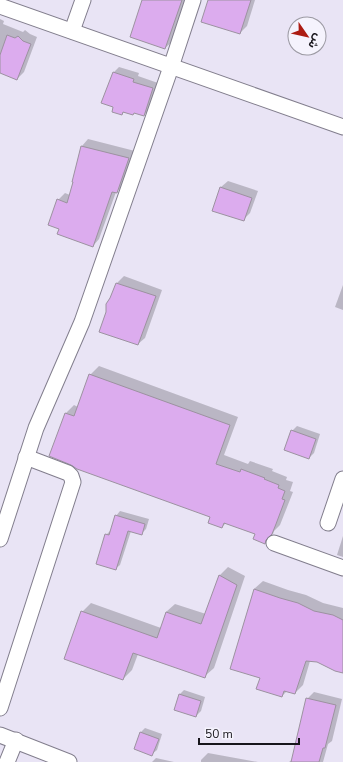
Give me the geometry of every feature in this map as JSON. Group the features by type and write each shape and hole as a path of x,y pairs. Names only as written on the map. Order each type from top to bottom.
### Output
{"street":[{"path":"72,31 83,0"},
{"path":"0,539 36,428 82,322 193,0"},
{"path":"0,6 343,127"},
{"path":"0,708 73,482 68,473 26,457"},
{"path":"328,523 343,479"},
{"path":"274,543 343,568"},
{"path":"0,735 69,762"},
{"path":"7,762 16,740"}],"building":[{"path":"142,0 182,0 165,49 130,37"},
{"path":"208,0 251,0 240,34 201,22"},
{"path":"7,35 15,38 18,36 23,41 31,44 17,80 0,73 0,55"},
{"path":"113,72 134,79 133,82 153,88 144,116 123,112 122,115 112,112 113,107 101,103"},
{"path":"81,146 129,158 117,193 112,192 93,247 57,234 59,229 48,225 57,199 67,203"},
{"path":"220,187 252,198 244,221 212,211"},
{"path":"116,283 156,296 138,345 99,332 106,312 106,304"},
{"path":"89,374 230,425 216,464 240,472 241,469 265,478 264,479 279,485 278,488 285,491 282,499 285,500 276,524 272,534 266,540 265,544 253,539 255,534 224,523 222,528 208,523 210,517 77,469 49,456 65,413 74,416"},
{"path":"291,430 316,439 309,459 284,450"},
{"path":"115,515 145,524 142,535 128,531 116,570 96,564 105,534 109,535"},
{"path":"219,575 237,585 205,678 133,653 123,680 64,659 81,611 157,638 166,612 201,624"},
{"path":"254,589 298,603 314,611 333,615 343,620 343,673 335,671 317,662 306,661 295,694 284,691 282,697 256,689 260,678 230,669"},
{"path":"179,694 201,701 196,717 174,710"},
{"path":"306,698 336,705 325,748 323,748 319,762 291,762"},
{"path":"140,732 159,739 152,756 134,749"}]}
